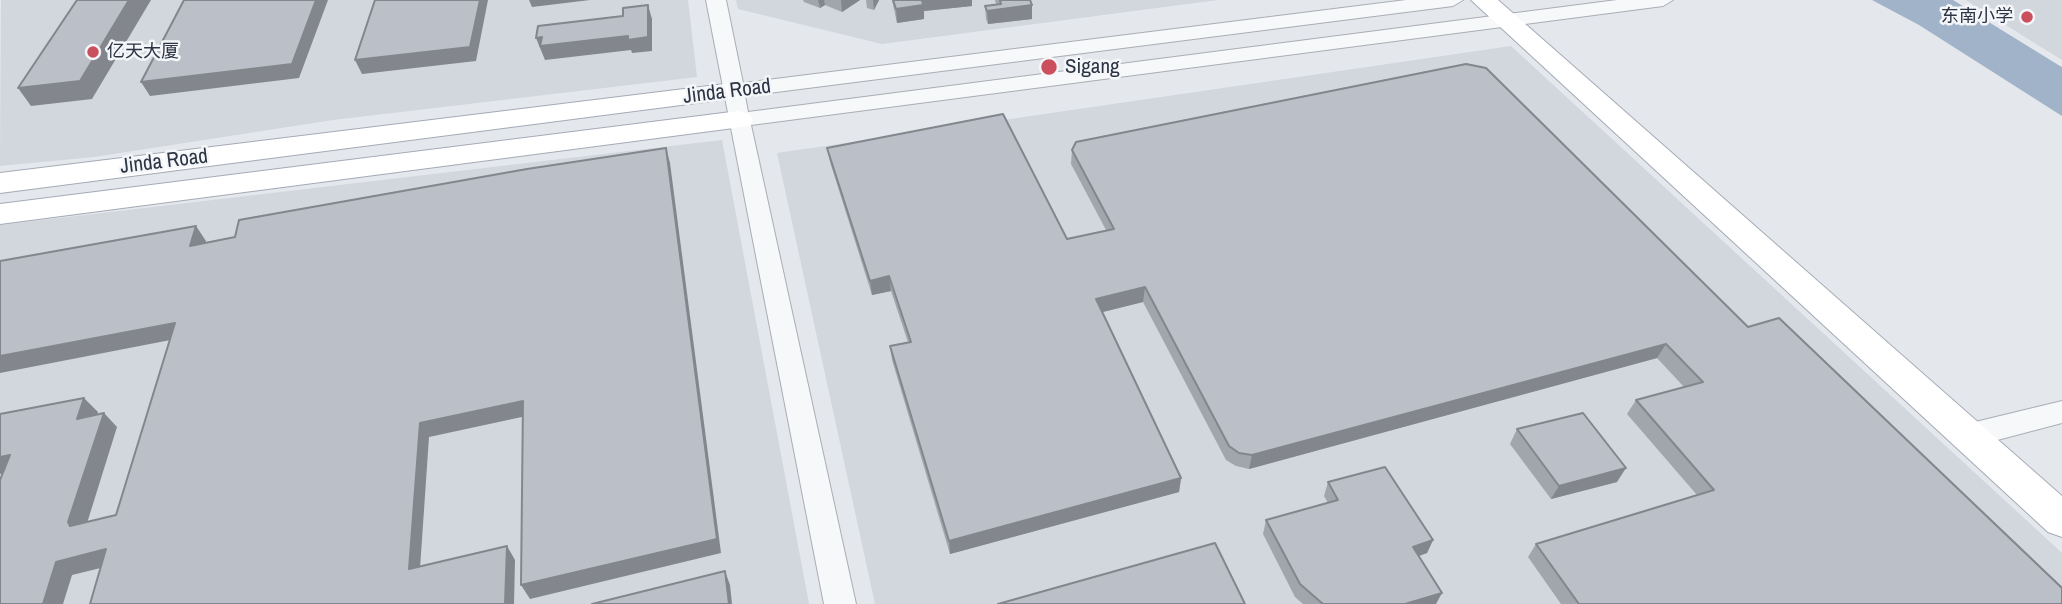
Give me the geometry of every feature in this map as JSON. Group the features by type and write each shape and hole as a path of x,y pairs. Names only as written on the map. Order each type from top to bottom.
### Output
{"main road":[{"path":"1494,10 2062,520"},
{"name":"Jinda Road","path":"0,183 733,91"},
{"name":"Jinda Road","path":"0,214 738,120"}],"street":[{"path":"716,0 738,120 839,604"},
{"name":"Jinda Road","path":"733,91 1453,0"},
{"path":"738,120 1494,10 1664,0"},
{"path":"1966,436 2062,412"}],"shaded area":[{"path":"1,0 688,0 697,77 333,120 94,157 0,166"},
{"path":"736,0 1218,0 882,44 738,9"},
{"name":"东南小学","path":"1966,0 2062,0 2062,60 2020,34"},
{"path":"1511,46 2062,553 2062,604 875,604 777,153"},
{"path":"722,140 809,604 0,604 0,225"}],"water":[{"path":"1872,0 1953,0 2062,67 2062,116 1919,25"}],"building":[{"path":"77,0 129,0 80,81 18,88"},
{"path":"184,0 316,0 292,64 141,82"},
{"path":"375,0 480,0 470,47 355,60"},
{"path":"893,0 922,0 923,5 896,9"},
{"path":"1000,0 1030,0 1032,5 987,11 985,6 1001,4"},
{"path":"648,5 648,37 628,40 628,36 540,46 542,37 536,38 538,26 623,16 623,8"},
{"path":"1466,64 1486,68 1748,327 1779,318 2062,588 2062,604 1579,604 1536,544 1714,490 1636,400 1703,382 1666,344 1252,455 1239,453 1229,446 1145,287 1096,299 1181,478 949,541 890,346 911,342 889,276 870,281 827,148 1003,114 1067,239 1114,229 1072,150 1076,142"},
{"path":"666,148 717,539 521,585 523,401 420,423 409,569 507,546 505,604 90,604 106,549 56,562 43,604 0,604 0,480 10,455 0,457 0,414 84,398 77,419 104,413 68,522 70,526 116,515 175,323 0,356 0,261 196,226 190,246 235,237 239,220 527,169"},
{"path":"1583,413 1626,468 1559,486 1517,429"},
{"path":"1385,467 1433,540 1413,547 1442,593 1405,604 1323,604 1300,584 1266,520 1338,500 1328,482"},
{"path":"1215,543 1245,604 998,604"},
{"path":"725,571 729,604 592,604"}],"place":[{"name":"东南小学","path":"2027,17"},
{"name":"亿天大厦","path":"93,52"},
{"name":"Sigang","path":"1049,67"}]}
